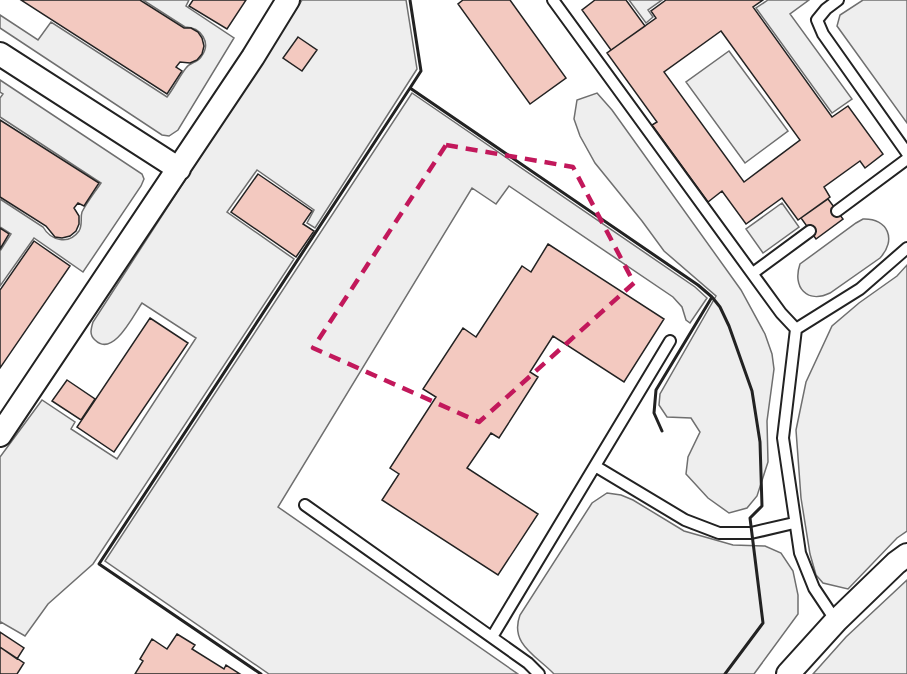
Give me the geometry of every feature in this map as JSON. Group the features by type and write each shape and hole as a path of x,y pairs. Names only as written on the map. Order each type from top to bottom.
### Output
{"street":[{"path":"0,435 179,169 288,0"},
{"path":"0,54 179,169"},
{"path":"788,674 836,621 907,555"}],"lane":[{"path":"553,0 795,329 783,438 794,523 800,553 814,588 836,621"},
{"path":"838,0 825,9 817,20 823,34 907,153"},
{"path":"837,211 907,159"},
{"path":"753,273 810,231"},
{"path":"795,329 860,289 907,248"},
{"path":"492,638 669,341"},
{"path":"595,466 685,520 719,533 751,533 794,523"},
{"path":"305,505 528,663 539,674"}],"highlighted area":[{"path":"446,145 573,167 634,283 479,422 313,348"}],"shaded area":[{"path":"143,0 189,0 186,6 234,38 178,130 169,136 162,135 0,28 0,15 38,40 51,22 167,97 183,71 201,57 205,41 196,30 185,27"},
{"path":"302,0 406,0 417,69 315,228 307,223 314,210 257,170 227,212 294,259 93,564 48,604 25,636 1,622 0,624 0,457 42,400 75,422 71,429 117,459 196,338 142,303 122,333 109,344 102,344 93,338 91,332 93,322"},
{"path":"629,0 662,0 648,10 653,17 646,23"},
{"path":"768,0 809,0 790,14 852,99 832,113 756,8"},
{"path":"863,0 907,0 907,123 837,26 840,15"},
{"path":"729,51 788,131 745,163 686,82"},
{"path":"0,80 142,174 144,179 141,186 83,272 34,238 0,286 0,251 11,234 0,227 0,199 43,227 51,236 65,240 79,231 82,212 101,183 0,117 0,98 3,94 0,92"},
{"path":"412,93 695,287 707,298 690,323 686,320 682,307 673,297 509,186 496,204 472,188 278,507 518,674 269,674 105,561"},
{"path":"597,93 612,110 741,290 765,334 774,369 767,421 768,462 757,496 747,508 729,513 708,498 686,474 688,457 700,432 691,418 667,417 659,405 660,394 716,296 664,251 595,163 580,136 574,119 577,100"},
{"path":"782,203 799,227 763,253 746,229"},
{"path":"863,219 879,222 887,231 888,244 880,258 830,293 822,296 808,295 803,291 798,280 800,264"},
{"path":"907,265 907,531 897,538 848,589 823,583 816,575 810,554 801,498 796,430 806,382 832,326 897,276"},
{"path":"607,493 633,500 684,531 733,545 765,546 781,553 793,571 798,595 798,614 754,674 554,674 526,649 518,634 520,615 592,503"},
{"path":"907,580 907,674 813,674 846,637"}],"building":[{"path":"21,0 140,0 184,28 191,28 198,32 204,46 202,54 190,63 180,62 176,67 182,71 167,94"},
{"path":"193,0 246,0 227,29 189,6"},
{"path":"463,0 510,0 566,78 530,104 458,4"},
{"path":"595,0 626,0 645,26 611,50 582,10"},
{"path":"666,0 763,0 753,7 832,117 848,106 883,154 865,168 860,161 824,187 830,197 798,220 782,198 746,224 722,191 708,202 652,125 657,122 607,53 656,18 651,11","holes":["721,31 800,140 744,182 664,72"]},
{"path":"298,37 317,50 302,71 283,58"},
{"path":"0,120 99,183 84,206 78,203 74,208 79,216 79,224 70,236 55,237 46,226 0,197"},
{"path":"258,174 312,211 303,224 314,231 296,257 231,212"},
{"path":"828,199 843,219 816,239 801,218"},
{"path":"0,228 9,234 0,249"},
{"path":"34,241 70,266 0,368 0,290"},
{"path":"548,244 664,319 624,382 553,336 530,372 538,377 499,438 491,433 467,468 538,514 498,575 382,500 399,474 390,468 436,397 423,389 463,328 476,337 522,266 531,272"},
{"path":"150,318 188,343 114,452 77,427"},
{"path":"67,380 95,399 81,420 52,401"},
{"path":"0,632 24,648 17,659 0,647"},
{"path":"177,634 195,645 192,649 224,669 226,665 240,674 135,674 143,661 140,659 152,639 167,649"},
{"path":"0,647 24,663 17,674 0,674"}],"wall":[{"path":"410,0 421,71 410,88"},
{"path":"261,674 99,564 410,88 698,285 712,297 656,390 654,413 662,431"},
{"path":"712,297 720,307 729,326 752,391 760,442 762,506 750,518 763,623 725,674"}]}
